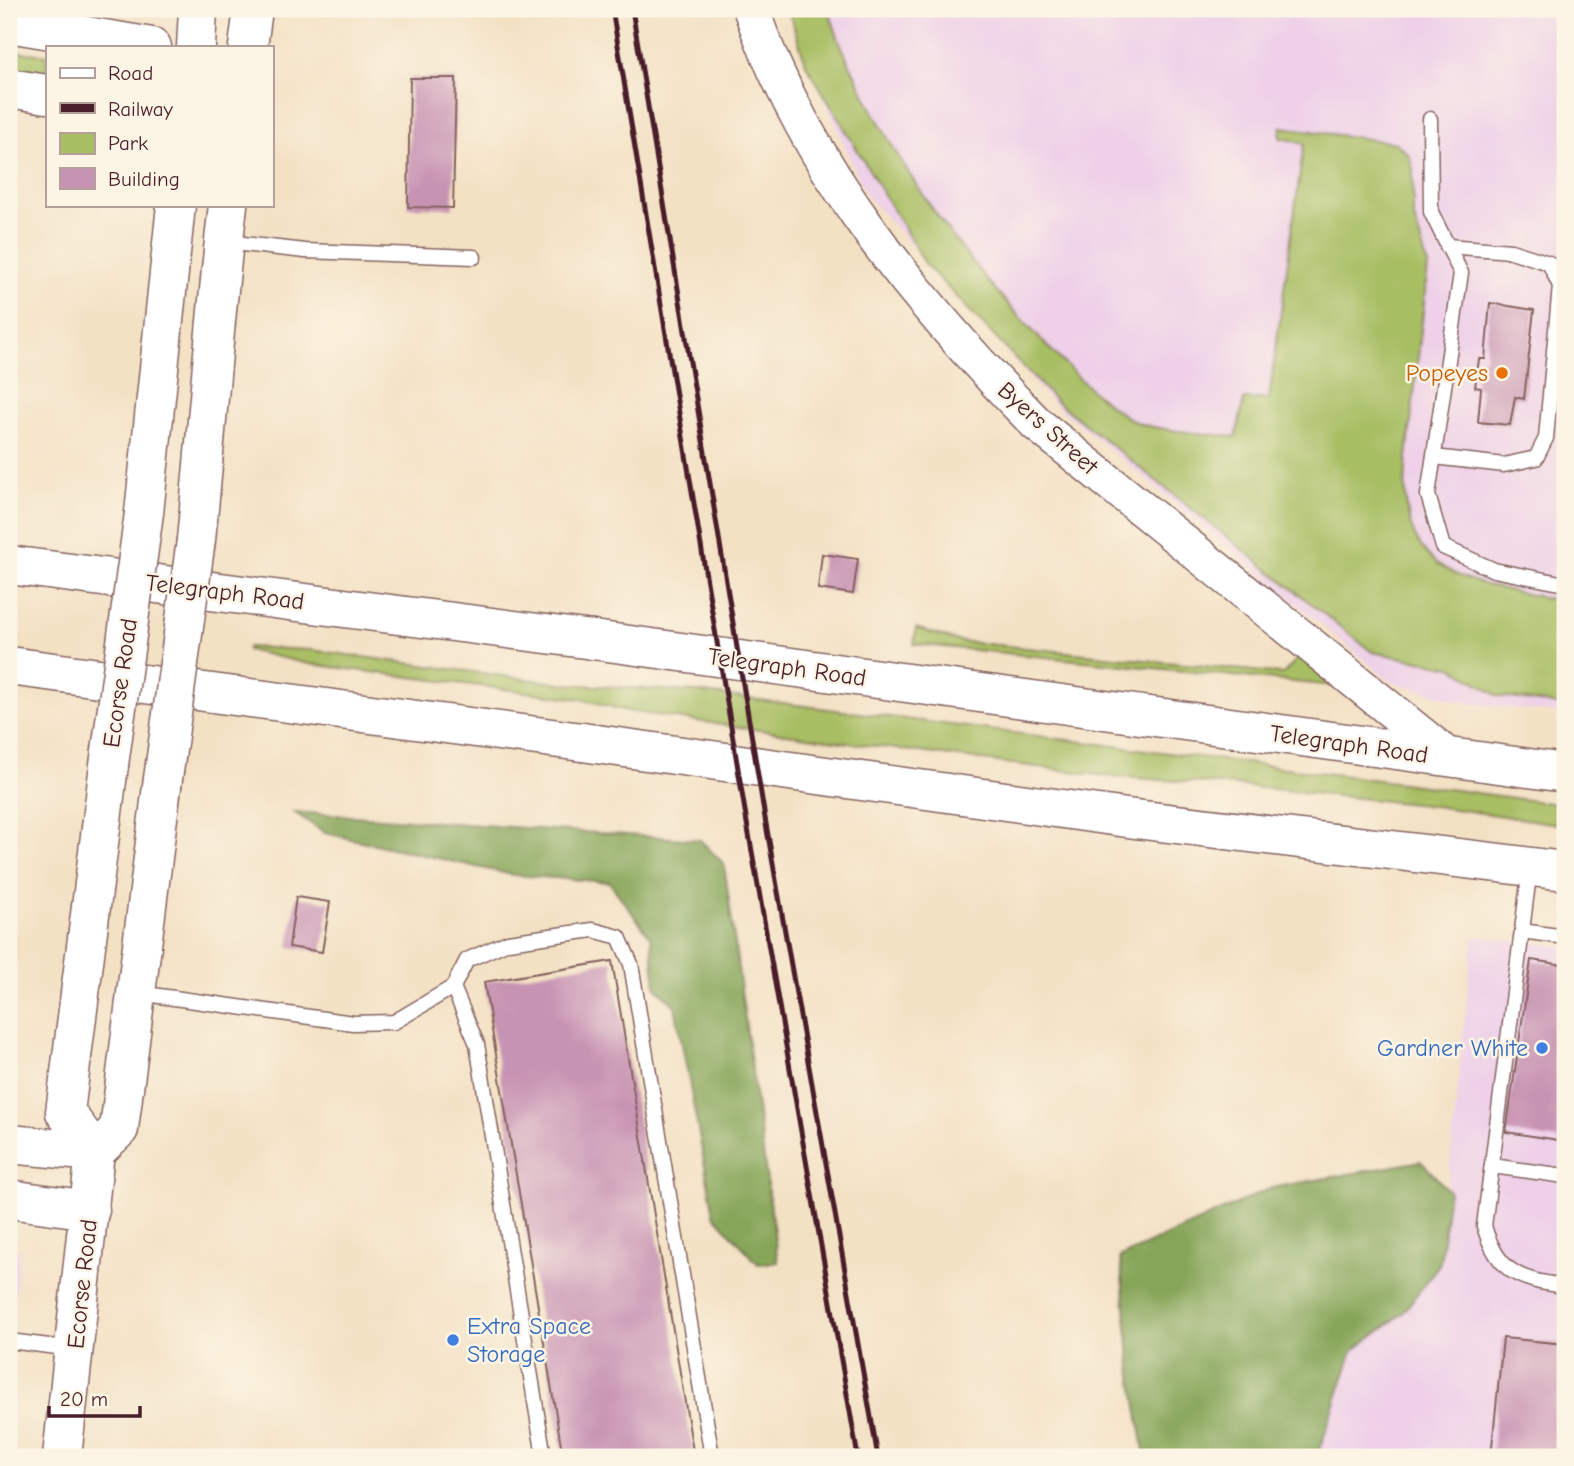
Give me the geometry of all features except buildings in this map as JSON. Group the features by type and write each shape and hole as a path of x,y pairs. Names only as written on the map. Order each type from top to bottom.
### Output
{"main road":[{"path":"196,46 198,9"},
{"path":"248,46 253,9"},
{"path":"9,23 146,46"},
{"path":"9,88 46,94"},
{"name":"Ecorse Road","path":"62,1457 95,1152 65,1112 144,513 176,206"},
{"path":"9,1144 95,1152 118,1129 196,540 226,223"},
{"path":"9,539 162,583"},
{"name":"Telegraph Road","path":"9,565 593,640 1565,773"},
{"path":"9,666 1127,818 1548,869"},
{"path":"9,1199 90,1210"}],"street":[{"name":"Byers Street","path":"751,9 773,64 828,169 925,304 982,368 1037,424 1449,757"}],"lane":[{"path":"1430,119 1431,212 1461,273 1428,495 1443,547 1494,570 1565,584"},
{"path":"226,223 305,251 474,257"},
{"path":"1434,457 1504,465 1536,458 1546,438 1560,286 1549,263 1511,251 1447,246"},
{"path":"1548,869 1522,930 1485,1226 1500,1264 1518,1275 1565,1286"},
{"path":"136,993 353,1023 394,1022 453,987 467,960 508,943 593,930 619,937 631,964 712,1457"},
{"path":"1522,930 1565,937"},
{"path":"453,987 477,1044 544,1457"},
{"path":"1492,1166 1565,1176"},
{"path":"9,1341 74,1349"}],"shaded area":[{"path":"785,9 1565,9 1565,714 1466,703 1391,682 1054,404 866,195"},
{"path":"1473,936 1565,947 1565,1457 1317,1457 1353,1351 1403,1313 1440,1263"},
{"path":"9,1247 20,1249 9,1348"}],"green space":[{"path":"788,9 829,9 843,49 880,125 950,233 1032,331 1070,369 1116,410 1136,422 1157,428 1236,437 1244,399 1269,399 1304,143 1280,138 1281,127 1396,143 1409,155 1413,169 1413,214 1428,266 1406,467 1407,506 1414,534 1429,556 1448,570 1473,581 1565,602 1565,706 1498,696 1452,667 1372,652 1057,402 926,265 806,64"},
{"path":"9,51 46,55 46,77 9,72"},
{"path":"916,628 958,641 1283,674 1301,655 1334,686 914,644"},
{"path":"248,647 311,650 563,684 697,692 1463,791 1565,805 1565,825 1434,806 1234,785 1107,776 842,742 628,711 581,699 309,664 247,650"},
{"path":"294,812 700,840 724,864 778,1262 758,1264 714,1215 675,1006 656,987 651,938 609,882 513,875 325,833"},
{"path":"1421,1161 1449,1191 1440,1263 1403,1313 1353,1351 1317,1457 1145,1457 1132,1376 1120,1257 1271,1188"}],"railway":[{"path":"612,9 747,823 858,1457"},
{"path":"632,9 766,824 878,1457"}],"place":[{"name":"Popeyes","path":"1502,373"},
{"name":"Gardner White","path":"1542,1048"},
{"name":"Extra Space Storage","path":"453,1340"}]}
